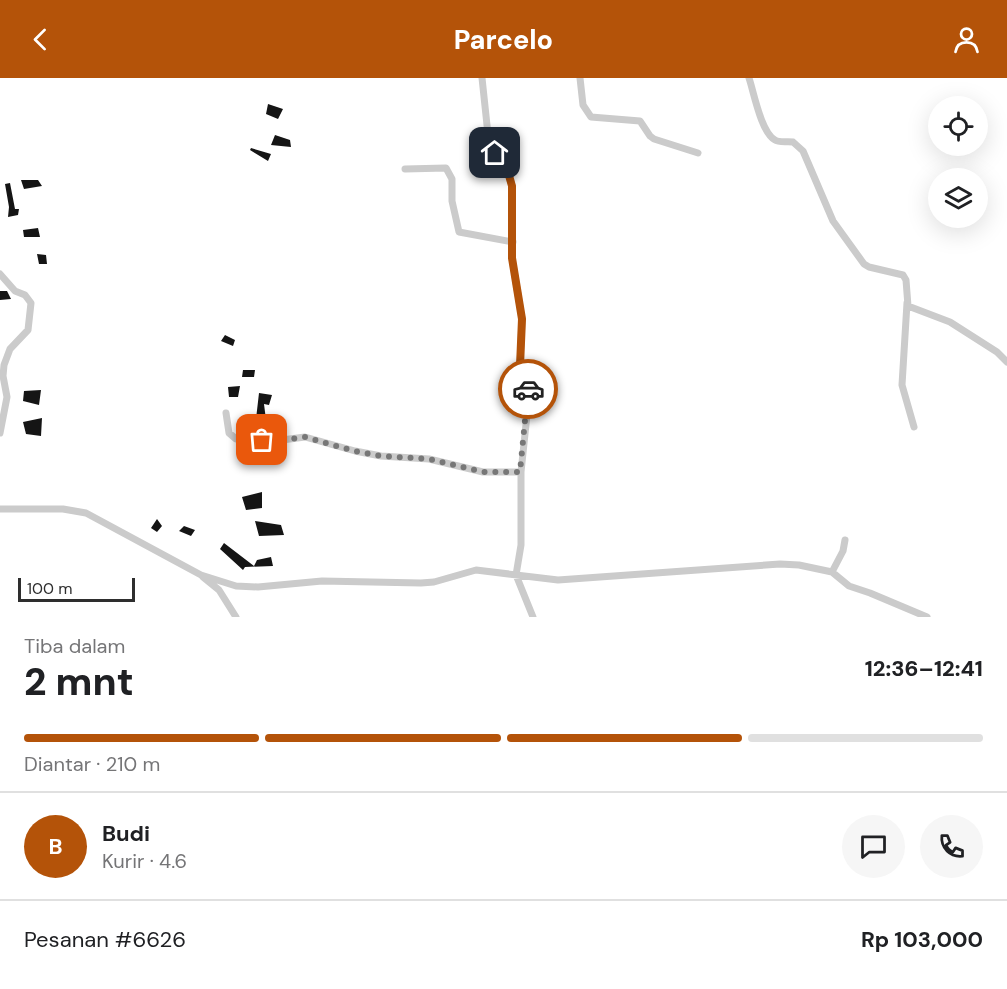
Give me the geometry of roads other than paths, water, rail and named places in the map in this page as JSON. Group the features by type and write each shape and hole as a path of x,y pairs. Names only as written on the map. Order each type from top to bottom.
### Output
{"street":[{"path":"482,78 489,144 506,165 510,175 513,267 520,296 522,319 520,366 527,382 529,396 520,472 521,545 516,575 533,617"},
{"path":"580,78 583,105 591,117 640,121 654,139 698,153"},
{"path":"749,78 762,120 771,136 778,142 794,142 803,151 833,221 866,266 905,277 907,303 902,385 914,427"},
{"path":"405,169 446,168 452,179 452,201 459,232 513,242"},
{"path":"0,274 15,291 29,299 31,309 28,330 10,350 4,365 3,376 7,397 0,433"},
{"path":"907,303 912,309 950,322 997,352 1007,362"},
{"path":"226,413 229,433 236,439 282,440 305,437 381,456 429,459 483,472 520,472"},
{"path":"0,509 63,508 86,513 201,575 237,586 258,587 322,581 428,583 476,570 558,580 580,580 653,572 780,564 799,565 832,572 849,586 927,617"},
{"path":"832,572 843,550 845,540"},
{"path":"201,575 219,590 236,617"}]}
